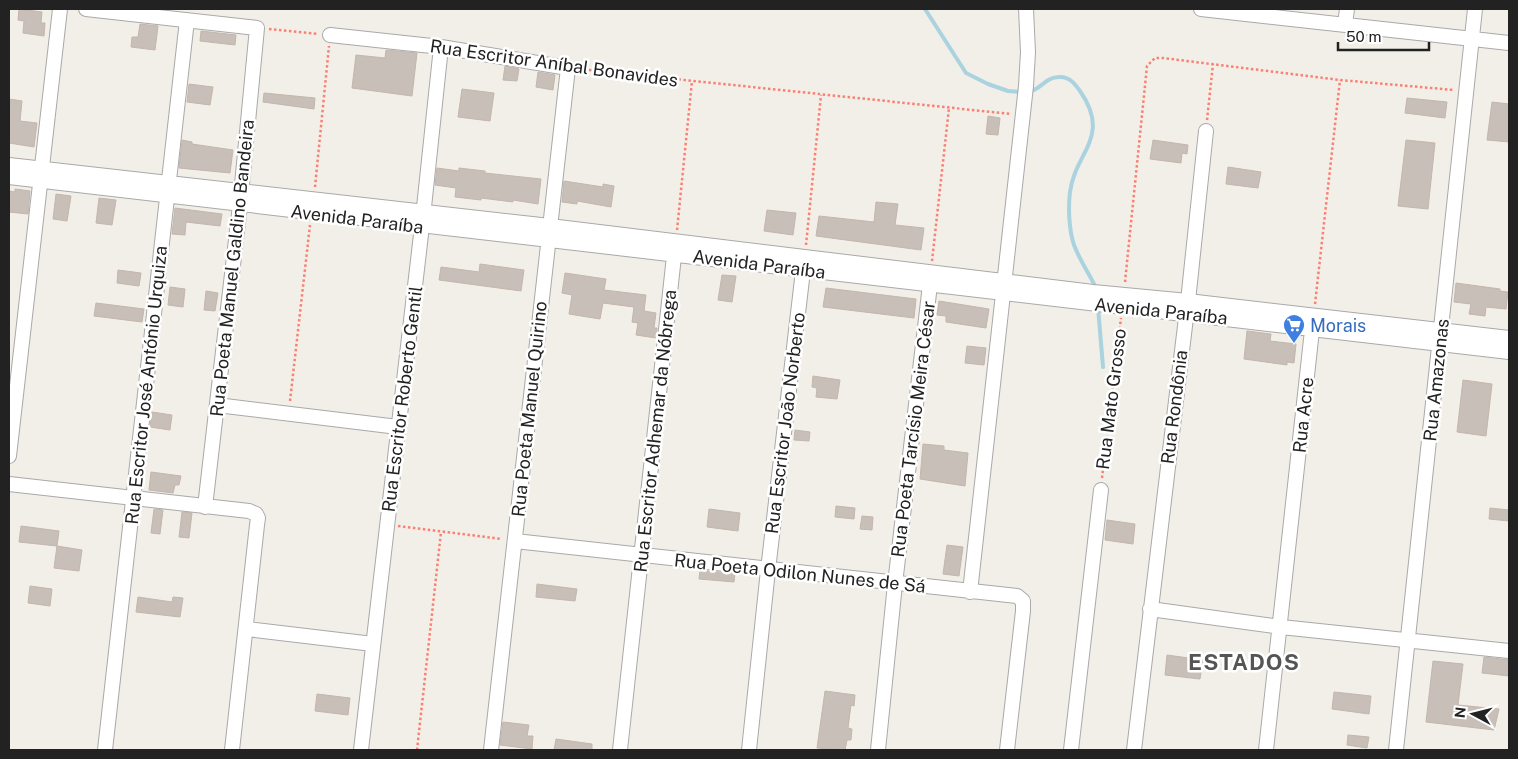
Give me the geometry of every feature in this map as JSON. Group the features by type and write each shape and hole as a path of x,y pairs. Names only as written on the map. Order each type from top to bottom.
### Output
{"street":[{"path":"9,456 60,9"},
{"path":"86,9 257,28"},
{"path":"970,592 1023,115 1028,52 1026,9"},
{"path":"1201,9 1509,44"},
{"path":"1345,24 1347,9"},
{"name":"Rua Amazonas","path":"1396,750 1475,9"},
{"name":"Rua Escritor José António Urquiza","path":"105,750 187,20"},
{"name":"Rua Poeta Manuel Galdino Bandeira","path":"205,506 241,198 257,28"},
{"name":"Rua Escritor Aníbal Bonavides","path":"330,35 441,47 568,68"},
{"name":"Rua Escritor Roberto Gentil","path":"361,750 424,212 441,47"},
{"name":"Rua Poeta Manuel Quirino","path":"491,750 568,68"},
{"name":"Rua Rondônia","path":"1134,750 1206,131"},
{"name":"Avenida Paraíba","path":"9,165 41,175"},
{"name":"Avenida Paraíba","path":"9,177 41,175 241,198 424,212 550,226 675,248 1003,288 1313,321 1440,337 1509,352"},
{"name":"Avenida Paraíba","path":"241,198 422,226 548,241 675,248"},
{"name":"Rua Escritor Adhemar da Nóbrega","path":"620,750 675,248"},
{"name":"Rua Escritor João Norberto","path":"749,750 804,263"},
{"name":"Rua Poeta Tarcísio Meira César","path":"878,750 930,278"},
{"name":"Rua Acre","path":"1266,750 1313,321"},
{"name":"Avenida Paraíba","path":"1440,337 1509,338"},
{"path":"217,406 398,427"},
{"path":"9,484 253,512 258,518 232,750"},
{"name":"Rua Mato Grosso","path":"1070,750 1101,490"},
{"name":"Rua Poeta Odilon Nunes de Sá","path":"515,541 1017,596 1023,602 1023,611 1007,750"},
{"path":"1150,609 1280,627 1509,651"},
{"path":"246,629 373,644"}],"path":[{"path":"257,28 330,35"},
{"name":"Rua Mato Grosso","path":"1101,490 1116,301 1147,66 1155,58 1213,64"},
{"path":"1206,131 1213,64 1340,80 1466,91"},
{"name":"Rua Escritor Aníbal Bonavides","path":"568,68 1023,115"},
{"path":"1313,321 1340,80"},
{"path":"675,248 692,82"},
{"path":"804,263 821,95"},
{"path":"930,278 949,108"},
{"path":"386,524 515,541"},
{"path":"417,750 441,532"}],"building":[{"path":"19,9 42,12 41,23 45,23 44,36 23,33 24,21 18,20"},
{"path":"140,24 158,26 155,50 131,47 132,37 138,37"},
{"path":"201,31 236,35 235,45 200,41"},
{"path":"386,50 417,53 412,96 352,88 356,55 385,58"},
{"path":"505,66 519,69 517,81 503,80"},
{"path":"538,72 555,75 553,90 536,87"},
{"path":"189,84 213,87 210,105 187,102"},
{"path":"462,89 494,93 490,121 458,117"},
{"path":"264,93 315,98 314,109 263,102"},
{"path":"1407,98 1447,102 1445,118 1405,113"},
{"path":"9,99 22,101 20,121 37,123 34,147 9,143"},
{"path":"1492,102 1509,104 1509,142 1487,140"},
{"path":"988,116 1000,118 998,135 986,134"},
{"path":"182,140 192,142 192,144 233,150 230,173 179,168"},
{"path":"1153,140 1188,145 1187,154 1182,153 1181,163 1150,159"},
{"path":"1406,140 1435,143 1428,209 1398,206"},
{"path":"1228,167 1261,172 1258,188 1226,184"},
{"path":"437,168 459,171 459,168 541,179 538,204 513,200 513,202 455,197 456,188 435,185"},
{"path":"564,181 603,187 603,184 614,186 611,207 577,201 577,204 562,202"},
{"path":"15,189 30,191 28,214 9,212 9,191 15,192"},
{"path":"56,194 71,196 67,221 53,219"},
{"path":"99,198 116,200 112,225 96,223"},
{"path":"876,202 898,204 895,225 924,228 921,250 816,236 819,216 874,222"},
{"path":"175,208 222,214 220,226 186,222 185,235 172,234"},
{"path":"767,210 796,213 793,235 764,231"},
{"path":"480,264 524,270 521,291 439,280 441,267 479,272"},
{"path":"118,270 141,273 139,286 117,283"},
{"path":"565,273 606,279 604,290 646,295 644,311 656,313 654,328 657,328 656,338 636,335 638,323 632,322 634,307 603,303 600,319 569,314 572,295 562,293"},
{"path":"722,275 736,276 732,302 718,300"},
{"path":"1456,283 1500,289 1500,291 1508,292 1506,309 1486,307 1485,316 1469,314 1471,304 1454,302"},
{"path":"170,287 185,289 183,307 168,305"},
{"path":"826,288 916,299 914,318 823,307"},
{"path":"206,291 218,293 215,311 204,310"},
{"path":"939,301 989,309 986,328 946,322 946,316 937,315"},
{"path":"96,303 144,309 142,322 94,316"},
{"path":"1247,331 1271,334 1270,341 1296,344 1294,363 1287,362 1287,365 1244,359"},
{"path":"967,346 986,348 984,365 965,363"},
{"path":"813,376 840,380 837,399 816,397 817,388 812,387"},
{"path":"1463,380 1492,384 1486,436 1457,432"},
{"path":"152,412 172,415 170,430 150,427"},
{"path":"795,430 810,432 809,441 794,440"},
{"path":"923,444 944,446 944,450 968,453 965,486 920,479"},
{"path":"151,472 181,476 179,485 175,485 173,493 149,490"},
{"path":"836,506 855,508 854,519 835,517"},
{"path":"1490,508 1509,510 1509,521 1489,519"},
{"path":"154,509 163,510 160,534 151,533"},
{"path":"709,509 740,513 738,531 707,527"},
{"path":"182,512 192,513 189,538 179,537"},
{"path":"862,516 873,517 872,530 860,529"},
{"path":"1107,520 1135,524 1133,544 1105,540"},
{"path":"21,526 59,531 57,546 19,542"},
{"path":"947,545 963,547 959,576 943,574"},
{"path":"57,546 82,550 79,571 54,568"},
{"path":"700,570 735,574 734,582 699,579"},
{"path":"537,584 577,589 575,601 536,597"},
{"path":"30,586 52,589 50,606 28,603"},
{"path":"138,597 172,602 173,597 183,598 180,617 136,612"},
{"path":"1167,655 1203,660 1200,679 1165,675"},
{"path":"1484,657 1509,660 1509,676 1482,673"},
{"path":"1433,661 1463,664 1458,705 1499,709 1494,730 1426,722"},
{"path":"825,691 855,695 854,706 851,705 848,728 852,729 851,740 847,740 845,750 817,748"},
{"path":"1334,692 1371,696 1369,714 1332,709"},
{"path":"317,694 350,698 348,715 315,711"},
{"path":"503,722 529,725 527,736 533,736 532,749 500,745"},
{"path":"1348,735 1369,737 1367,748 1347,745"},
{"path":"556,739 592,744 592,750 554,750"}],"waterway":[{"path":"925,9 966,73 1008,91 1022,92"},
{"path":"1029,92 1051,79 1063,77 1076,86 1089,107 1093,121 1092,133 1089,144 1073,178 1069,198 1069,219 1074,245 1097,290"},
{"path":"1098,307 1103,367"}],"place":[{"name":"Morais","path":"1294,344"}],"district":[{"name":"ESTADOS","path":"1244,662"}]}
